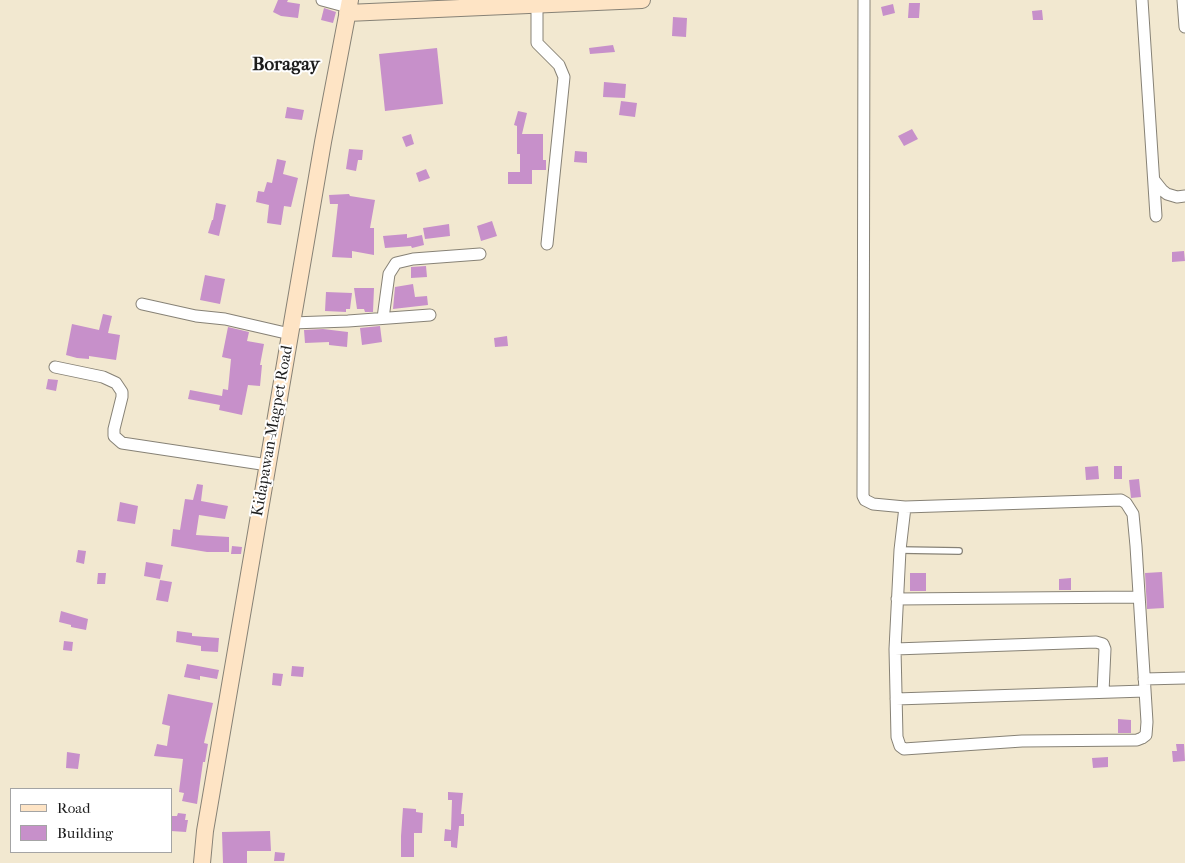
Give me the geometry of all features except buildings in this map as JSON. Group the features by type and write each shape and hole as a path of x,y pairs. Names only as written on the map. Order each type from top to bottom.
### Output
{"main road":[{"path":"348,6 537,5 642,0"},
{"name":"Kidapawan-Magpet Road","path":"202,863 205,831 348,6"}],"street":[{"path":"322,0 348,6"},
{"path":"864,0 865,185 862,491 865,500 873,504 905,507 1121,500 1126,503 1133,514 1136,546 1146,735 1137,740 1022,742 904,749 898,742 894,650 900,550 905,507"},
{"path":"1142,0 1156,216"},
{"path":"1183,0 1185,28"},
{"path":"537,5 537,43 559,65 564,76 547,244"},
{"path":"1154,179 1167,194 1177,197 1185,196"},
{"path":"383,318 389,274 396,263 413,259 480,254"},
{"path":"142,304 196,316 291,328 348,321 430,315"},
{"path":"55,367 103,377 116,383 122,397 114,436 122,443 268,465"},
{"path":"897,599 1139,596"},
{"path":"894,650 1096,642 1103,644 1105,649 1103,692"},
{"path":"896,699 1103,692 1185,678"}],"lane":[{"path":"900,550 959,552"}],"district":[{"name":"Boragay","path":"286,65"}]}
